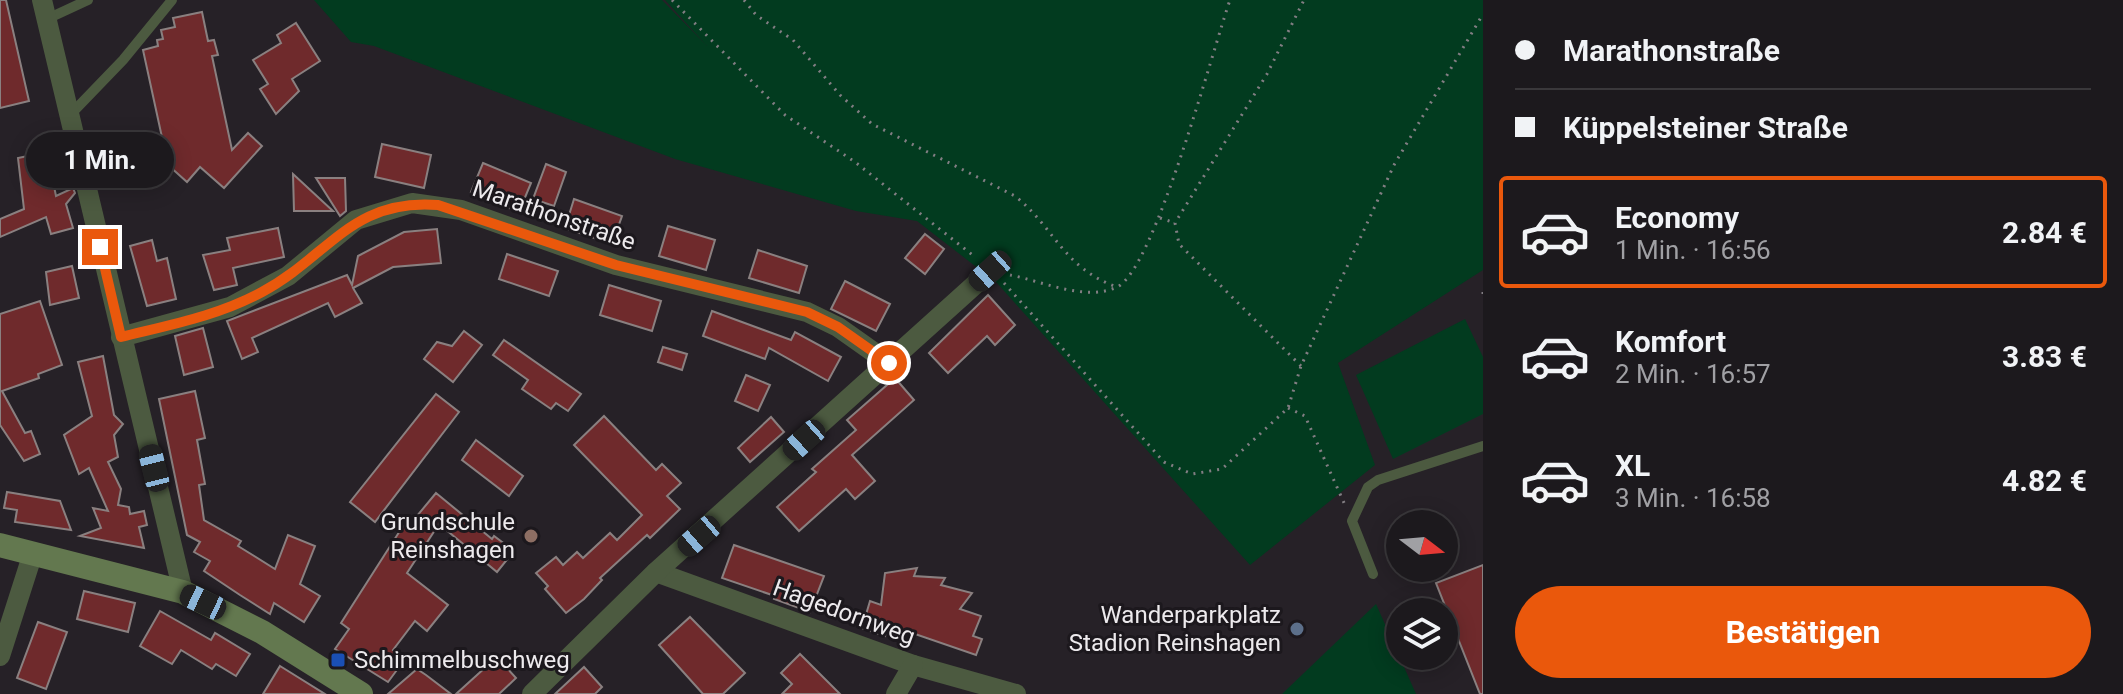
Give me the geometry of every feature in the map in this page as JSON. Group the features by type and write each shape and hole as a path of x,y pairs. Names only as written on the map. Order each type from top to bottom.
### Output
{"main road":[{"path":"0,545 183,592 262,632 361,694"}],"street":[{"path":"44,10 183,592"},
{"name":"Marathonstraße","path":"121,337 206,316 240,302 288,276 356,220 412,203 461,210 616,265 807,312 838,327 889,363"},
{"path":"532,694 656,572 990,271"},
{"path":"0,656 33,553"},
{"name":"Hagedornweg","path":"656,572 968,688 1016,694"},
{"path":"896,694 913,665"}],"lane":[{"path":"44,10 88,0"},
{"path":"69,117 123,60 172,0"},
{"path":"1373,574 1352,521 1368,487 1378,480 1483,446"}],"path":[{"path":"672,0 785,115 899,195 990,271 1164,462 1192,474 1222,469 1288,408 1301,366 1394,165 1483,14"},
{"path":"744,0 756,15 793,40 847,102 872,124 1015,196 1032,210 1073,262 1099,281 1117,287"},
{"path":"990,271 1089,293 1117,287 1135,273 1160,218 1230,0"},
{"path":"1301,366 1179,244 1175,223 1267,74 1304,0"},
{"path":"1160,218 1175,223"},
{"path":"1483,292 1483,300"},
{"path":"1288,408 1305,416 1352,521"}],"green space":[{"path":"314,0 662,0 707,46 665,0 1483,0 1483,270 1338,363 1375,465 1250,565 997,283 917,221 856,211 675,159 374,46 351,42"},
{"path":"1465,319 1483,357 1483,414 1393,459 1356,375"},
{"path":"1376,604 1386,626 1386,670 1405,670 1416,694 1282,694"}],"building":[{"path":"0,0 6,0 29,101 0,108"},
{"path":"202,12 208,41 214,40 218,55 212,56 232,150 248,133 262,146 224,188 200,167 187,182 168,165 143,50 158,46 157,40 163,39 161,30 175,27 173,18"},
{"path":"296,23 320,61 292,79 299,91 276,114 260,89 268,84 253,60 281,43 277,35"},
{"path":"382,144 431,155 424,188 375,177"},
{"path":"47,152 56,196 73,188 75,193 66,204 73,228 51,234 46,217 0,237 0,219 24,209 18,158"},
{"path":"483,163 531,183 519,212 471,192"},
{"path":"546,164 566,172 554,206 533,199"},
{"path":"293,174 333,211 294,211"},
{"path":"316,178 345,178 346,211 340,216"},
{"path":"574,199 622,216 612,244 565,228"},
{"path":"668,226 715,240 706,270 659,256"},
{"path":"278,228 284,257 233,268 237,285 214,290 203,255 230,250 227,238"},
{"path":"437,229 441,263 393,267 353,288 362,303 335,317 328,303 252,338 258,352 242,359 227,321 347,275 352,285 358,256 404,232"},
{"path":"925,234 944,249 925,274 905,258"},
{"path":"152,240 157,261 167,258 176,299 147,306 130,246"},
{"path":"758,250 807,266 799,293 749,278"},
{"path":"507,254 558,271 549,296 499,279"},
{"path":"72,266 79,298 50,305 46,272"},
{"path":"845,281 890,304 876,331 831,309"},
{"path":"609,285 661,301 652,331 600,315"},
{"path":"988,295 1015,325 995,345 987,336 948,373 929,353"},
{"path":"40,301 62,365 38,374 39,378 2,391 25,433 31,431 40,454 24,461 0,425 0,314"},
{"path":"712,311 791,340 795,332 841,357 828,381 769,348 765,359 703,336"},
{"path":"203,328 213,367 184,375 175,336"},
{"path":"464,331 482,345 453,382 424,359 437,342 452,346"},
{"path":"504,340 581,394 568,411 556,403 551,409 522,389 528,380 493,355"},
{"path":"663,347 687,354 682,370 658,362"},
{"path":"103,356 114,415 123,424 114,435 118,457 108,462 121,489 118,505 129,507 130,514 144,511 147,525 139,527 144,548 80,536 101,528 93,508 108,511 89,468 79,474 64,435 92,416 78,362"},
{"path":"746,375 770,385 758,411 735,401"},
{"path":"895,378 914,400 852,455 875,481 855,499 846,489 799,531 777,507 816,472 812,469 856,430 847,420"},
{"path":"195,391 205,438 197,440 205,484 199,485 204,520 241,541 238,546 275,569 288,535 315,546 300,584 320,596 304,622 274,603 270,614 240,595 204,571 210,561 194,552 200,542 187,535 159,399"},
{"path":"436,394 459,412 375,522 350,502"},
{"path":"604,416 656,470 662,464 681,483 667,496 680,509 650,538 647,535 600,578 602,580 584,599 566,613 536,573 556,557 563,565 577,552 583,558 610,533 617,540 642,515 574,445"},
{"path":"771,417 784,432 750,462 738,448"},
{"path":"476,440 523,476 509,496 462,460"},
{"path":"7,492 60,501 71,530 15,522 17,510 4,508"},
{"path":"436,493 492,539 494,536 514,551 497,572 439,524 407,573 448,605 427,631 415,621 393,650 405,659 388,682 335,649 349,629 341,623 403,526 407,528"},
{"path":"734,545 824,576 810,612 722,578"},
{"path":"1483,565 1483,694 1480,694 1458,638 1458,598 1442,598 1436,583 1458,582 1458,575"},
{"path":"917,568 914,576 945,578 941,585 972,593 960,609 981,616 973,636 982,639 976,655 889,625 885,636 862,628 870,601 881,605 885,573"},
{"path":"84,591 135,603 128,632 77,619"},
{"path":"160,611 211,640 215,633 250,654 236,676 216,664 212,669 181,650 172,664 140,646"},
{"path":"690,617 745,673 723,694 703,694 659,645"},
{"path":"38,622 67,632 46,689 17,678"},
{"path":"800,654 840,694 782,694 792,684 781,673"},
{"path":"497,657 516,678 499,694 456,694"},
{"path":"280,666 325,694 263,694"},
{"path":"584,667 602,687 595,694 555,694"},
{"path":"417,669 426,675 451,694 388,694"}],"place":[{"name":"Grundschule Reinshagen","path":"531,536"},
{"name":"Wanderparkplatz Stadion Reinshagen","path":"1297,629"},
{"name":"Schimmelbuschweg","path":"338,660"}],"route":[{"path":"100,247 121,337 206,316 261,292 288,276 356,220 412,203 438,205 461,210 616,265 807,312 838,327 889,363"}]}
